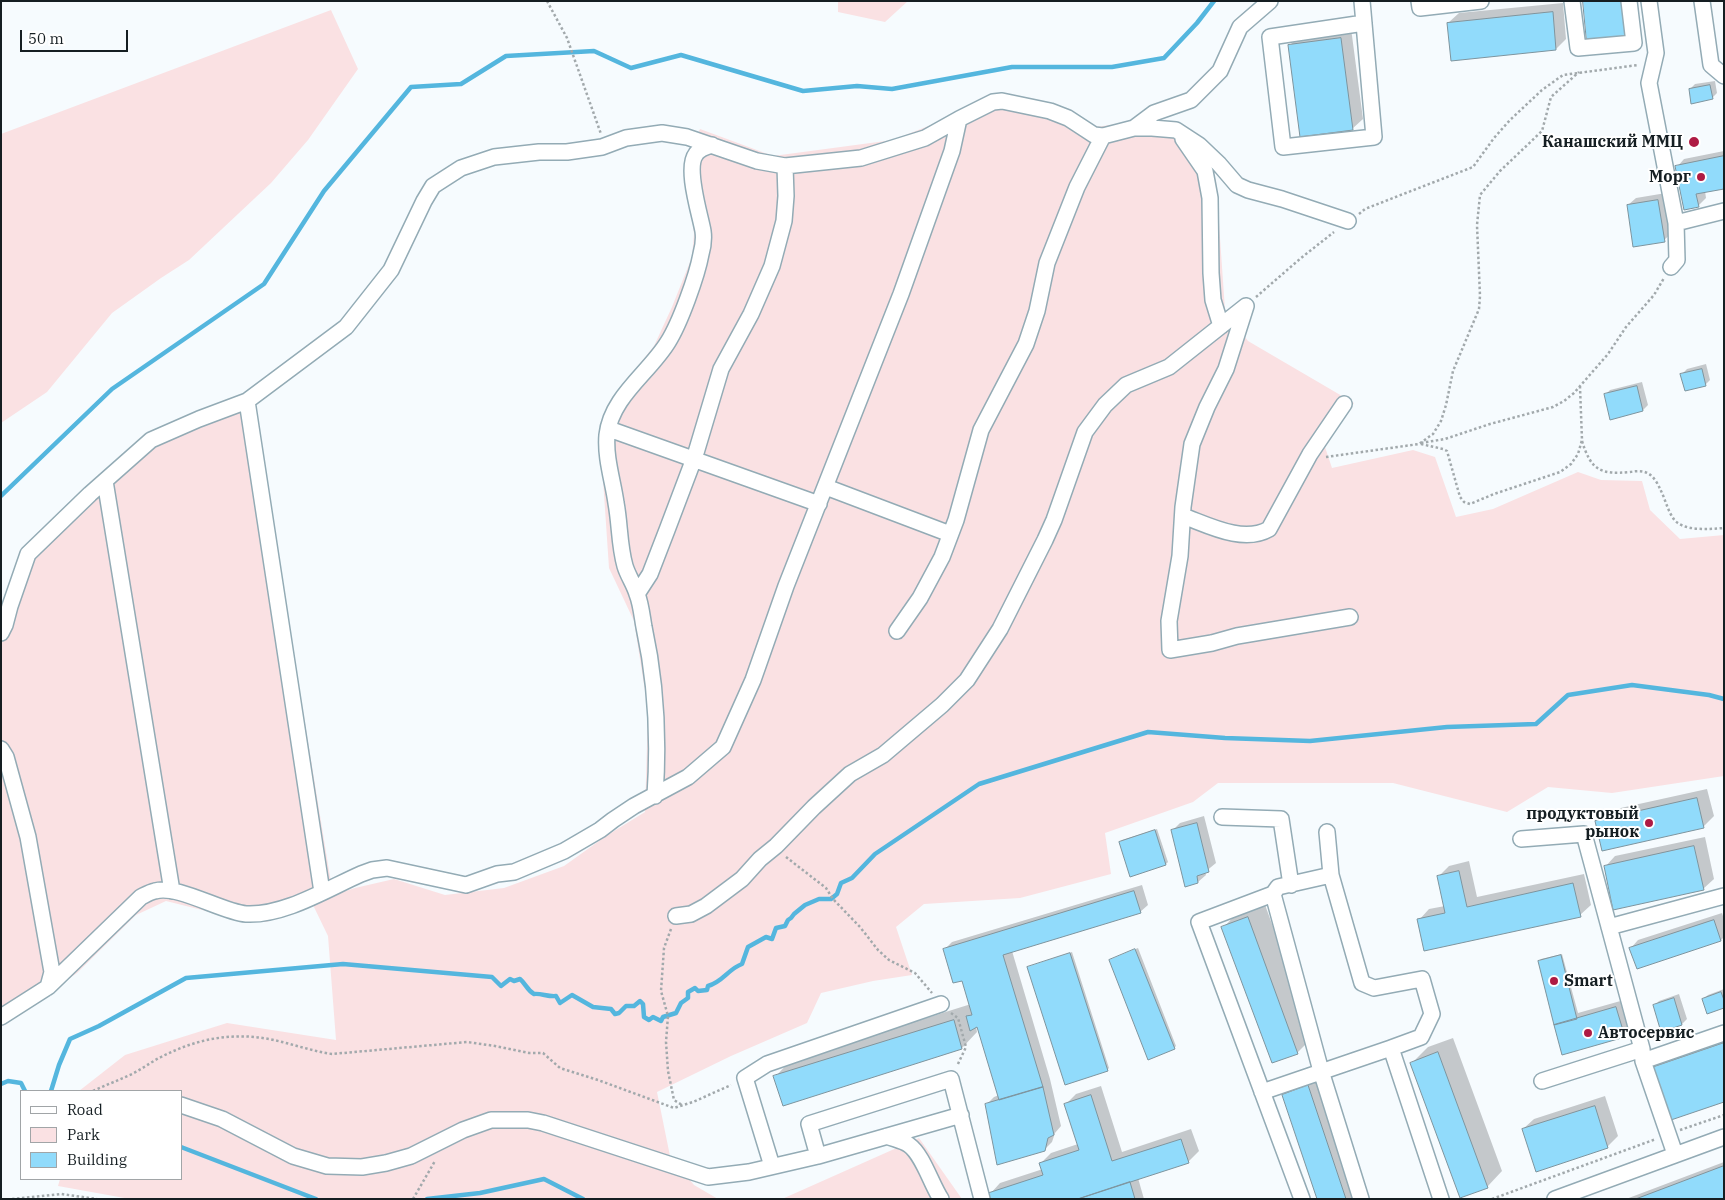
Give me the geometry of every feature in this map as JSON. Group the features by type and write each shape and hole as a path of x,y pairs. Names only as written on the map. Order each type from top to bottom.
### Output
{"street":[{"path":"1134,128 1154,113 1191,100 1220,71 1240,27 1270,1"},
{"path":"1362,1 1364,23 1374,137 1283,147 1270,37 1364,23"},
{"path":"1419,1 1420,8 1481,1"},
{"path":"1572,1 1578,48 1634,43 1629,1"},
{"path":"1649,1 1656,53 1649,83 1676,223 1677,260 1671,268"},
{"path":"1702,1 1711,65 1724,76"},
{"path":"1,633 28,554 151,440 247,401 346,327 391,270 433,186 461,168 494,157 540,152 567,152 602,147 626,138 662,133 687,136 757,161 785,166 861,158 925,138 993,102 1002,101 1050,111 1068,118 1094,135 1103,136 1134,128 1176,130 1199,145 1237,185 1348,221"},
{"path":"1,1017 48,987 141,897 156,890 172,891 245,914 263,913 293,905 360,874 387,868 466,885 497,874 514,872 564,851 600,830 634,806 688,777 713,758 724,746 753,680 786,586 901,294 952,151 960,119"},
{"path":"1176,130 1205,171 1210,198 1213,300 1221,326"},
{"path":"897,631 920,598 942,557 981,430 1026,344 1037,311 1047,263 1077,187 1103,136"},
{"path":"655,796 658,756 656,710 650,657 637,594 625,568 607,448 611,417 621,401 670,341 681,315 701,254 703,234 692,173 692,162 696,154 703,148 712,145"},
{"path":"637,594 650,574 693,458 722,369 751,314 772,266 784,221 786,196 785,166"},
{"path":"1676,223 1724,211"},
{"path":"676,916 691,914 706,906 742,879 760,859 776,846 850,774 883,755 942,705 967,680 1000,629 1045,540 1085,432 1105,405 1126,386 1169,367 1246,306"},
{"path":"1246,306 1226,369 1207,407 1192,444 1180,556 1169,621 1170,650 1350,616"},
{"path":"247,401 322,892"},
{"path":"1183,516 1237,534 1261,533 1268,529 1310,454 1344,404"},
{"path":"609,429 819,504"},
{"path":"105,481 172,891"},
{"path":"826,487 950,534"},
{"path":"1,749 6,757 6,776 28,837 52,972 48,987"},
{"path":"1222,817 1281,818 1291,884"},
{"path":"1262,1092 1420,1037 1432,1014 1422,979 1374,988 1362,983 1331,875 1326,832"},
{"path":"1521,840 1584,834 1610,927 1642,1055 1675,1154"},
{"path":"1302,1199 1198,922 1274,894 1278,888 1331,875"},
{"path":"1274,894 1322,1071 1361,1199"},
{"path":"1610,927 1717,898 1724,909"},
{"path":"772,1166 745,1078 768,1064 941,1004"},
{"path":"1542,1081 1724,1033"},
{"path":"1392,1048 1442,1199"},
{"path":"818,1156 809,1124 952,1079 982,1199"},
{"path":"182,1105 222,1119 293,1156 327,1166 362,1167 386,1164 411,1156 450,1136 491,1120 528,1120 543,1123 708,1177 749,1172 818,1156 961,1115"},
{"path":"887,1136 909,1145 924,1164 934,1189 941,1199"},
{"path":"1555,1199 1582,1194 1675,1154 1724,1137"}],"path":[{"path":"547,1 568,38 601,130 602,147"},
{"path":"1246,306 1301,258 1365,209 1473,167 1510,120 1535,96 1563,74 1643,64 1656,53"},
{"path":"1419,444 1433,434 1441,421 1454,371 1479,309 1477,225 1480,196 1500,171 1542,131 1551,97 1579,72"},
{"path":"1310,454 1323,457 1337,456 1446,439 1564,401 1580,387 1608,354 1626,327 1654,295 1671,268"},
{"path":"1580,387 1582,440 1586,456 1598,470 1608,473 1640,471 1649,474 1657,483 1674,520 1680,524 1697,529 1724,528"},
{"path":"1419,444 1443,448 1460,496 1464,502 1470,504 1560,472 1571,464 1578,454 1582,440"},
{"path":"776,846 785,856 822,884 878,950 889,960 914,973 941,1004 958,1018 966,1047 952,1079"},
{"path":"676,916 664,948 661,991 668,1016 666,1042 668,1071 674,1100 682,1105"},
{"path":"95,1090 191,1044 224,1037 273,1040 311,1051 332,1054 468,1042 529,1053 543,1053 560,1068 674,1108 694,1102 745,1078"},
{"path":"1492,1199 1724,1115"},
{"path":"413,1199 450,1136"},
{"path":"12,1199 61,1194 97,1199"}],"green space":[{"path":"838,1 908,1 885,22 838,12"},
{"path":"331,10 358,69 308,140 271,183 189,260 112,313 47,392 1,423 1,134"},
{"path":"999,93 1045,104 1095,127 1133,122 1186,129 1216,180 1225,310 1248,341 1354,403 1325,447 1332,468 1413,450 1435,457 1456,517 1493,509 1578,472 1601,480 1642,481 1650,510 1680,539 1724,535 1724,776 1612,793 1548,787 1507,812 1393,783 1218,783 1193,802 1105,833 1111,874 1020,898 924,904 896,927 912,975 873,981 821,993 807,1023 731,1056 657,1092 670,1156 694,1185 718,1199 130,1199 58,1186 60,1180 182,1180 182,1090 80,1090 125,1055 227,1023 336,1040 328,936 313,905 266,922 222,915 166,901 136,915 77,973 1,1027 1,610 20,553 85,487 163,427 207,407 251,392 333,895 394,879 445,895 504,888 564,866 606,836 645,812 648,710 634,621 609,568 600,435 613,397 654,346 692,257 694,234 685,160 700,129 773,156 893,140 966,111"},
{"path":"919,1138 962,1199 782,1199"}],"building":[{"path":"1583,1 1623,1 1627,39 1587,43"},
{"path":"1553,12 1556,50 1451,61 1447,23"},
{"path":"1341,38 1353,130 1300,137 1288,45"},
{"path":"1710,85 1713,99 1691,104 1689,89"},
{"name":"Морг","path":"1724,156 1724,189 1696,194 1699,207 1684,210 1675,166"},
{"path":"1658,200 1665,242 1633,247 1627,205"},
{"path":"1702,369 1706,386 1685,391 1680,374"},
{"path":"1637,386 1643,411 1610,420 1604,394"},
{"path":"1697,798 1704,828 1602,851 1595,821"},
{"path":"1197,823 1209,872 1197,876 1198,883 1185,887 1171,830"},
{"path":"1155,830 1166,865 1130,877 1119,842"},
{"path":"1694,846 1704,890 1613,910 1604,866"},
{"path":"1459,871 1467,907 1573,883 1581,917 1424,951 1417,919 1445,913 1437,876"},
{"path":"1134,891 1141,913 1003,955 1043,1087 999,1100 977,1027 970,1031 966,1016 972,1015 962,981 953,983 943,949"},
{"path":"1248,917 1298,1054 1272,1063 1221,927"},
{"path":"1714,920 1721,941 1637,969 1629,948"},
{"path":"1135,949 1175,1049 1148,1060 1109,960"},
{"path":"1070,953 1108,1071 1065,1085 1027,967"},
{"path":"1561,955 1577,1019 1554,1025 1538,961"},
{"path":"1721,992 1724,1008 1707,1014 1702,999"},
{"path":"1674,998 1682,1025 1661,1032 1653,1005"},
{"path":"1616,1007 1625,1037 1562,1055 1554,1025"},
{"path":"954,1020 962,1049 783,1106 773,1076"},
{"path":"1724,1043 1724,1102 1668,1121 1651,1068"},
{"path":"1438,1052 1488,1188 1460,1198 1410,1063"},
{"path":"1308,1085 1346,1199 1317,1199 1282,1095"},
{"path":"1043,1087 1054,1135 1048,1138 1045,1151 997,1165 985,1104"},
{"path":"1091,1095 1112,1161 1181,1139 1189,1163 1078,1199 990,1199 988,1193 1043,1175 1039,1163 1079,1150 1064,1104"},
{"path":"1595,1106 1608,1148 1536,1172 1522,1129"},
{"path":"1724,1166 1724,1199 1636,1199"},
{"path":"1130,1182 1135,1199 1078,1199"}],"waterway":[{"path":"1,496 112,389 264,284 324,191 411,87 461,84 506,56 594,51 631,68 681,55 803,91 857,86 892,89 1012,67 1112,67 1164,58 1197,23 1214,1"},
{"path":"51,1090 70,1039 99,1026 186,978 343,964 492,977 501,986 510,979 514,981 520,979 534,994 556,996 560,1003 572,995 593,1007 611,1009 615,1014 619,1013 626,1006 634,1006 640,1001 643,1004 644,1017 649,1020 653,1017 661,1021 663,1017 676,1013 681,1003 688,998 688,992 695,988 698,991 707,990 708,986 718,982 742,964 748,947 766,937 772,939 776,928 785,926 788,920 805,905 819,899 831,899 837,894 841,883 852,878 875,854 979,784 1148,732 1225,738 1310,741 1447,727 1536,724 1568,695 1632,685 1709,695 1724,699"},
{"path":"1,1084 8,1081 21,1083 24,1090"},
{"path":"182,1147 316,1199"},
{"path":"427,1199 480,1193 544,1179 583,1199"}],"place":[{"name":"Канашский ММЦ","path":"1694,142"},
{"name":"Морг","path":"1701,177"},
{"name":"продуктовый рынок","path":"1649,823"},
{"name":"Smart","path":"1554,981"},
{"name":"Автосервис","path":"1588,1033"}]}
